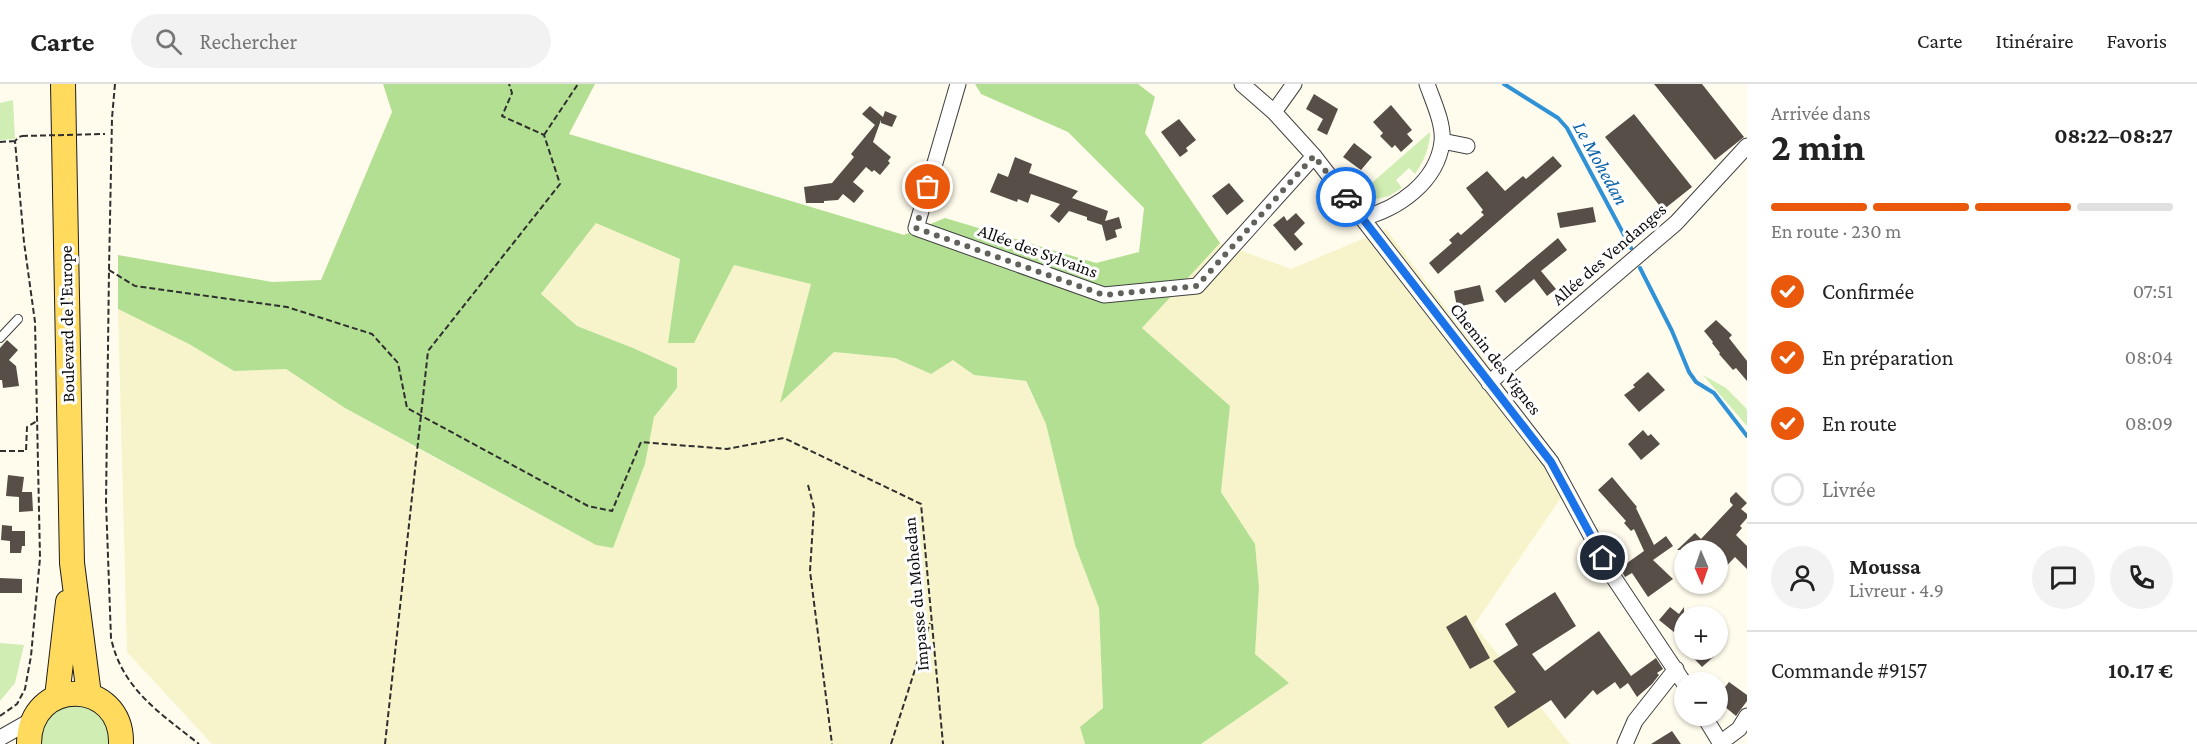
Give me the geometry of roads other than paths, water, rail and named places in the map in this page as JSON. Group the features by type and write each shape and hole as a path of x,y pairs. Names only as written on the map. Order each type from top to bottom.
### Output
{"main road":[{"name":"Boulevard de l'Europe","path":"63,84 72,563 89,695"},
{"name":"Boulevard de l'Europe","path":"57,697 72,563"},
{"path":"30,732 38,711 57,697 78,693 101,701 111,710 122,734 121,744"}],"street":[{"name":"Allée des Sylvains","path":"958,84 916,228 1104,295 1197,286 1314,156"},
{"name":"Chemin des Vignes","path":"1242,84 1274,112 1314,156 1551,462 1614,578 1678,672"},
{"path":"1274,112 1294,84"},
{"path":"1362,218 1397,204 1414,192 1429,176 1439,155 1442,141 1427,84"},
{"path":"1442,141 1467,146"},
{"name":"Allée des Vendanges","path":"1489,383 1676,223 1747,146"},
{"path":"1625,744 1635,721 1676,669"},
{"path":"1710,726 1720,744 1739,729 1747,716"},
{"path":"0,738 30,732"}],"lane":[{"path":"0,338 18,319"}],"waterway":[{"name":"Le Mohedan","path":"1504,84 1558,118 1567,128 1631,248"},
{"name":"Le Mohedan","path":"1640,268 1672,331 1689,372 1696,382 1714,393 1747,436"}]}
